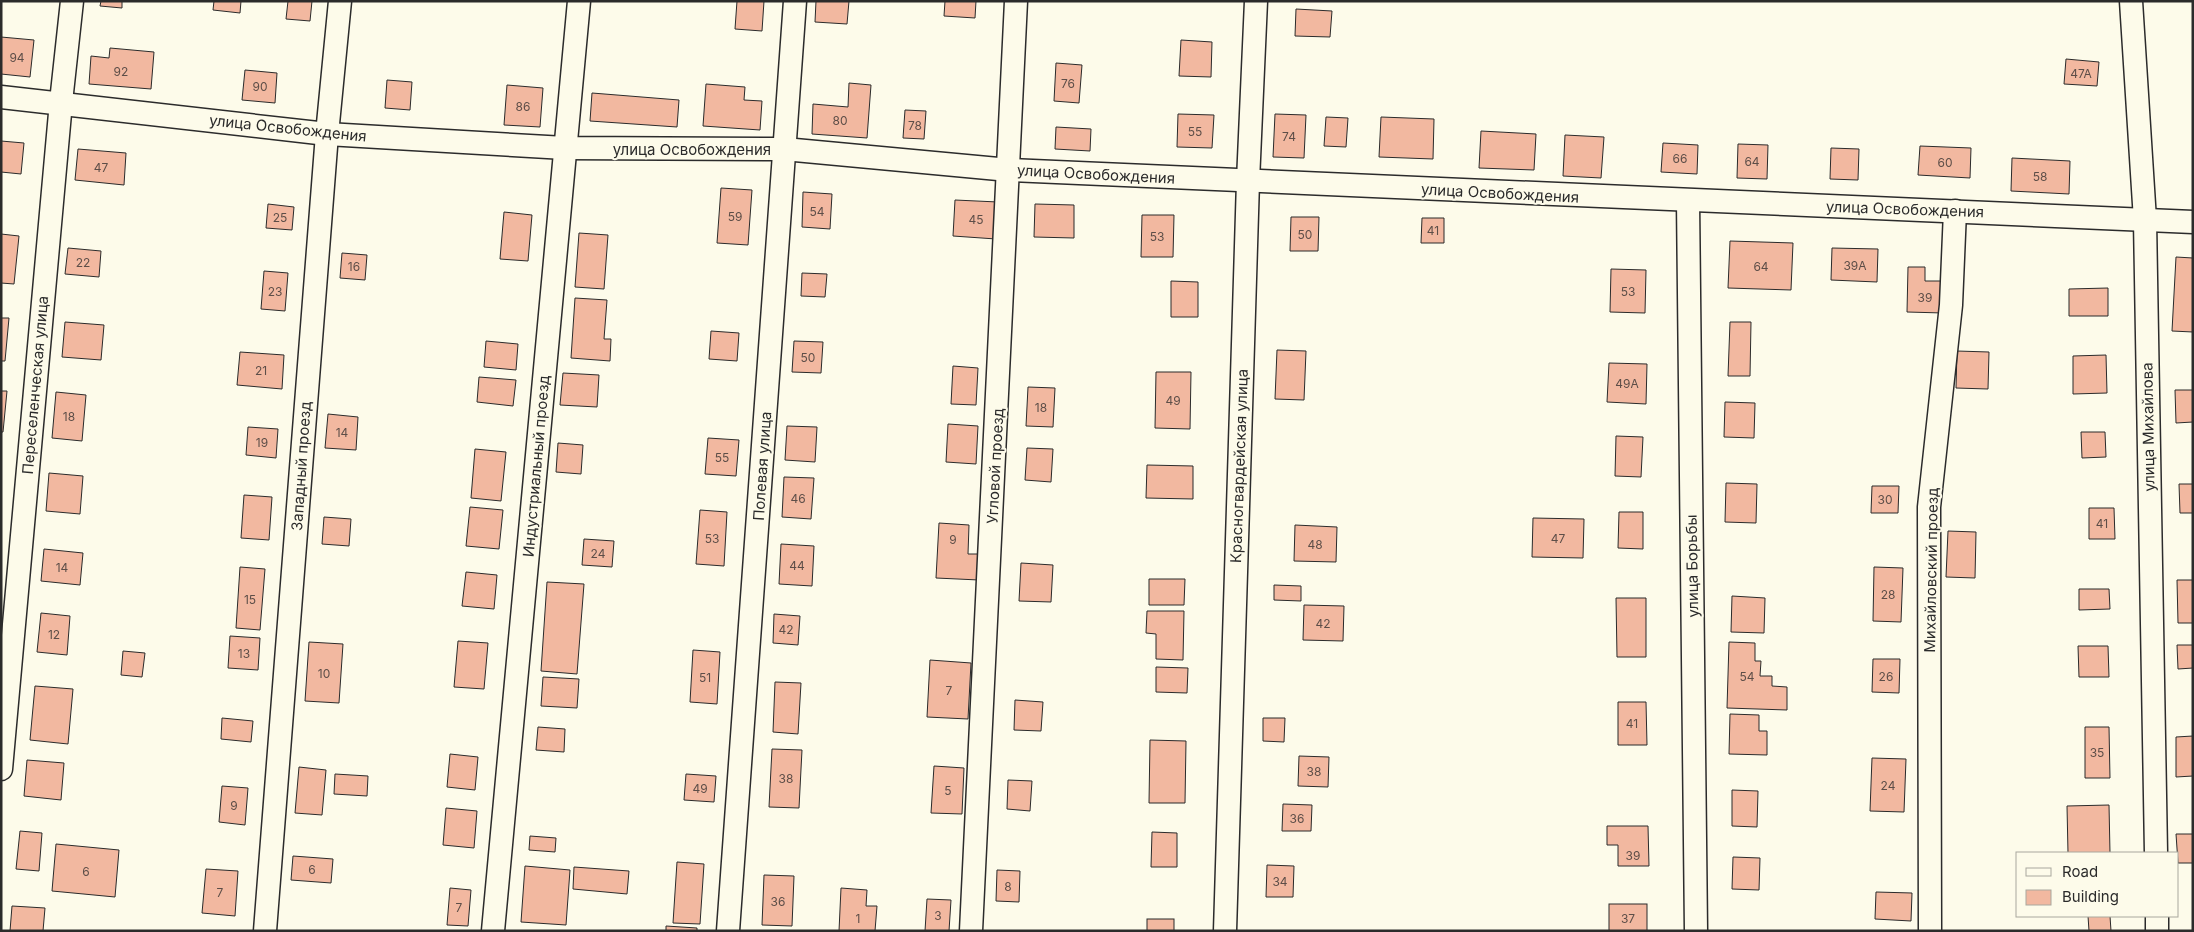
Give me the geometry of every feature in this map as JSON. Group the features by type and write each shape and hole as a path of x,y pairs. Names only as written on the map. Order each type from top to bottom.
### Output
{"street":[{"name":"Переселенческая улица","path":"1,769 61,102 72,1"},
{"name":"Западный проезд","path":"265,931 327,134 340,1"},
{"name":"Индустриальный проезд","path":"493,931 579,1"},
{"name":"Полевая улица","path":"728,931 794,1"},
{"name":"Угловой проезд","path":"971,931 1010,170 1016,1"},
{"name":"Красногвардейская улица","path":"1225,931 1248,181 1256,1"},
{"name":"улица Михайлова","path":"2131,1 2145,220 2156,852"},
{"name":"улица Освобождения","path":"1,97 61,102 327,134 565,148 784,150 1010,170 2193,222"},
{"name":"улица Борьбы","path":"1688,201 1696,931"},
{"name":"Михайловский проезд","path":"1930,931 1929,507 1951,304 1955,211"},
{"path":"2157,917 2157,931"}],"building":[{"path":"101,1 122,1 122,8 100,6"},
{"path":"214,1 241,1 240,13 213,10"},
{"path":"288,1 312,1 310,21 286,19"},
{"path":"737,1 764,1 762,31 735,29"},
{"path":"816,1 849,1 847,24 815,22"},
{"path":"945,1 976,1 975,18 944,16"},
{"path":"1296,9 1332,11 1330,37 1295,36"},
{"path":"1,37 34,40 30,77 1,74"},
{"path":"1181,40 1212,42 1211,77 1179,76"},
{"path":"110,48 154,52 151,89 89,84 91,56 109,58"},
{"path":"2066,59 2099,62 2097,86 2064,84"},
{"path":"1056,63 1082,65 1079,103 1054,101"},
{"path":"245,70 277,73 275,103 242,100"},
{"path":"387,80 412,82 410,110 385,108"},
{"path":"849,83 871,85 867,138 812,134 813,104 848,107"},
{"path":"706,84 745,87 744,100 762,101 760,130 703,126"},
{"path":"507,85 543,88 540,127 504,125"},
{"path":"592,93 679,100 677,127 590,121"},
{"path":"905,110 926,111 924,139 903,138"},
{"path":"1178,114 1214,115 1212,148 1177,147"},
{"path":"1275,114 1306,115 1304,158 1273,157"},
{"path":"1326,117 1348,118 1346,147 1324,146"},
{"path":"1381,117 1434,119 1433,159 1379,157"},
{"path":"1056,127 1091,129 1090,151 1055,149"},
{"path":"1481,131 1536,134 1534,170 1479,168"},
{"path":"1565,135 1604,137 1601,178 1563,176"},
{"path":"1,141 24,143 21,174 1,172"},
{"path":"1663,143 1698,145 1697,174 1661,172"},
{"path":"1738,144 1768,145 1767,179 1737,178"},
{"path":"1920,146 1971,148 1970,178 1918,175"},
{"path":"1831,148 1859,149 1858,180 1830,179"},
{"path":"78,149 126,153 124,185 75,180"},
{"path":"2012,158 2070,161 2069,194 2011,191"},
{"path":"721,188 752,190 748,245 717,243"},
{"path":"803,192 832,194 830,229 802,227"},
{"path":"955,200 998,202 996,239 953,236"},
{"path":"268,204 294,207 292,230 266,228"},
{"path":"1035,204 1074,205 1074,238 1034,237"},
{"path":"504,212 532,215 528,261 500,259"},
{"path":"1142,215 1174,215 1173,257 1141,257"},
{"path":"1291,217 1319,217 1318,251 1290,251"},
{"path":"1422,218 1444,218 1444,243 1421,243"},
{"path":"579,233 608,235 604,289 575,287"},
{"path":"1,234 19,236 14,284 1,283"},
{"path":"1730,241 1793,243 1791,290 1728,288"},
{"path":"68,248 101,251 99,277 65,274"},
{"path":"1832,248 1878,249 1877,282 1831,280"},
{"path":"342,253 367,255 365,280 340,278"},
{"path":"2176,257 2193,258 2193,332 2172,331"},
{"path":"1908,267 1925,267 1925,281 1944,281 1943,313 1907,312"},
{"path":"1611,269 1646,270 1645,313 1610,312"},
{"path":"264,271 288,273 285,311 261,309"},
{"path":"802,273 827,274 825,297 801,296"},
{"path":"1171,281 1198,282 1198,317 1171,317"},
{"path":"2108,288 2108,316 2069,316 2069,289"},
{"path":"575,298 607,300 604,339 611,339 610,361 571,358"},
{"path":"1,318 9,318 5,361 1,361"},
{"path":"65,322 104,325 101,360 62,357"},
{"path":"1730,322 1751,322 1750,376 1728,376"},
{"path":"711,331 739,333 737,361 709,359"},
{"path":"486,341 518,344 516,370 484,367"},
{"path":"794,341 823,342 821,373 792,372"},
{"path":"1277,350 1306,351 1304,400 1275,399"},
{"path":"1957,351 1989,352 1988,389 1956,388"},
{"path":"240,352 284,355 282,389 237,385"},
{"path":"2106,355 2107,393 2073,394 2073,356"},
{"path":"1609,363 1647,364 1646,404 1607,402"},
{"path":"953,366 978,368 976,405 951,404"},
{"path":"1156,372 1191,372 1190,429 1155,428"},
{"path":"563,373 599,375 597,407 560,405"},
{"path":"479,377 516,380 513,406 477,402"},
{"path":"1028,387 1055,388 1053,427 1026,426"},
{"path":"2175,390 2193,390 2193,422 2176,423"},
{"path":"1,391 7,391 3,432 1,432"},
{"path":"56,392 86,395 82,441 52,438"},
{"path":"1725,402 1755,403 1754,438 1724,437"},
{"path":"328,414 358,417 356,450 325,448"},
{"path":"948,424 978,426 976,464 946,462"},
{"path":"787,426 817,427 815,462 785,460"},
{"path":"248,427 278,429 276,458 246,455"},
{"path":"2081,432 2105,432 2106,457 2082,458"},
{"path":"1616,436 1643,437 1641,477 1615,476"},
{"path":"708,438 739,440 736,476 705,474"},
{"path":"558,443 583,445 581,474 556,472"},
{"path":"1027,448 1053,449 1051,482 1025,480"},
{"path":"475,449 506,452 501,501 471,498"},
{"path":"1147,465 1193,466 1193,499 1146,498"},
{"path":"49,473 83,476 80,514 46,511"},
{"path":"784,477 814,478 811,519 782,517"},
{"path":"1726,483 1757,484 1756,523 1725,522"},
{"path":"2179,484 2193,484 2193,513 2180,513"},
{"path":"1872,486 1899,486 1898,513 1871,513"},
{"path":"244,495 272,497 269,540 241,538"},
{"path":"470,507 503,510 499,549 466,546"},
{"path":"2089,508 2114,508 2115,539 2089,539"},
{"path":"700,510 727,512 724,566 696,564"},
{"path":"1619,512 1643,512 1643,549 1618,548"},
{"path":"324,517 351,519 349,546 322,544"},
{"path":"1533,518 1584,519 1583,558 1532,557"},
{"path":"939,523 969,525 968,554 980,554 979,580 936,578"},
{"path":"1295,525 1337,527 1336,562 1294,561"},
{"path":"1948,531 1976,532 1975,578 1946,577"},
{"path":"584,539 614,541 612,567 582,565"},
{"path":"781,544 814,546 812,586 779,584"},
{"path":"44,549 83,553 80,585 41,581"},
{"path":"1021,563 1053,565 1051,602 1019,601"},
{"path":"240,567 265,569 260,630 236,628"},
{"path":"1874,567 1903,568 1901,622 1873,621"},
{"path":"466,572 497,575 494,609 462,606"},
{"path":"1149,579 1185,579 1184,605 1149,605"},
{"path":"2177,580 2193,580 2193,623 2178,623"},
{"path":"547,582 584,584 577,674 541,671"},
{"path":"1274,585 1301,586 1301,601 1274,600"},
{"path":"2079,589 2109,589 2110,609 2079,610"},
{"path":"1732,596 1765,598 1764,633 1731,632"},
{"path":"1616,598 1646,598 1646,657 1617,657"},
{"path":"1304,605 1344,606 1343,641 1303,640"},
{"path":"1147,611 1184,611 1183,660 1156,659 1156,634 1146,633"},
{"path":"41,613 70,616 67,655 37,652"},
{"path":"774,614 800,616 798,645 773,643"},
{"path":"230,636 260,638 258,670 228,668"},
{"path":"458,641 488,643 484,689 454,687"},
{"path":"309,642 343,644 339,703 305,701"},
{"path":"1729,642 1755,643 1755,661 1761,661 1760,676 1772,676 1772,686 1787,687 1787,710 1727,708"},
{"path":"2177,645 2193,645 2193,668 2178,669"},
{"path":"2078,646 2108,646 2109,677 2079,677"},
{"path":"693,650 720,652 717,704 690,702"},
{"path":"123,651 145,653 142,677 121,675"},
{"path":"1873,659 1900,659 1899,693 1872,692"},
{"path":"930,660 971,663 968,719 927,717"},
{"path":"1156,667 1188,668 1187,693 1156,692"},
{"path":"543,677 579,679 577,708 541,706"},
{"path":"775,682 801,683 798,734 773,732"},
{"path":"35,686 73,689 68,744 30,740"},
{"path":"1015,700 1043,702 1041,731 1014,730"},
{"path":"1618,702 1646,702 1647,745 1618,745"},
{"path":"1730,714 1759,715 1759,731 1767,731 1767,755 1729,754"},
{"path":"222,718 253,721 251,742 221,739"},
{"path":"1263,718 1285,718 1284,742 1263,741"},
{"path":"538,727 565,729 564,752 536,750"},
{"path":"2085,727 2109,727 2110,778 2085,778"},
{"path":"2193,736 2193,776 2176,777 2176,737"},
{"path":"1150,740 1186,741 1185,803 1149,803"},
{"path":"772,749 802,750 799,808 769,807"},
{"path":"450,754 478,757 475,790 447,787"},
{"path":"1299,756 1329,757 1328,787 1298,786"},
{"path":"1872,758 1906,759 1904,812 1870,811"},
{"path":"27,760 64,763 61,800 24,796"},
{"path":"934,766 964,768 962,814 931,813"},
{"path":"299,767 326,770 322,815 295,813"},
{"path":"335,774 368,776 367,796 334,794"},
{"path":"686,774 716,776 714,802 684,800"},
{"path":"1008,780 1032,781 1030,811 1007,809"},
{"path":"222,786 248,788 245,825 219,822"},
{"path":"1732,790 1758,791 1757,827 1732,826"},
{"path":"1283,804 1312,805 1311,831 1282,831"},
{"path":"2109,805 2110,852 2068,852 2067,806"},
{"path":"446,808 477,811 474,848 443,845"},
{"path":"1607,826 1648,826 1649,866 1618,866 1618,845 1607,845"},
{"path":"20,831 42,833 39,871 16,869"},
{"path":"1152,832 1177,833 1177,867 1151,867"},
{"path":"2176,834 2193,834 2193,863 2179,863 2179,852 2177,852"},
{"path":"530,836 556,838 555,852 529,850"},
{"path":"56,844 119,850 115,897 52,891"},
{"path":"293,856 333,859 331,883 291,880"},
{"path":"1733,857 1760,858 1759,890 1732,889"},
{"path":"677,862 704,864 700,924 673,923"},
{"path":"1267,865 1294,866 1293,897 1266,897"},
{"path":"525,866 570,870 566,925 521,922"},
{"path":"574,867 629,871 627,894 573,889"},
{"path":"206,869 238,871 235,916 202,913"},
{"path":"997,870 1020,871 1019,902 996,901"},
{"path":"764,875 794,876 792,926 762,925"},
{"path":"450,888 471,890 468,926 447,925"},
{"path":"841,888 867,890 866,906 877,906 875,931 839,931"},
{"path":"1876,892 1912,893 1911,921 1875,919"},
{"path":"927,899 951,900 949,931 925,931"},
{"path":"1609,904 1647,904 1647,931 1609,931"},
{"path":"12,906 45,908 43,931 10,931"},
{"path":"2088,917 2110,917 2111,931 2089,931"},
{"path":"1147,919 1174,919 1174,931 1147,931"},
{"path":"666,926 697,928 697,931 666,931"}]}
